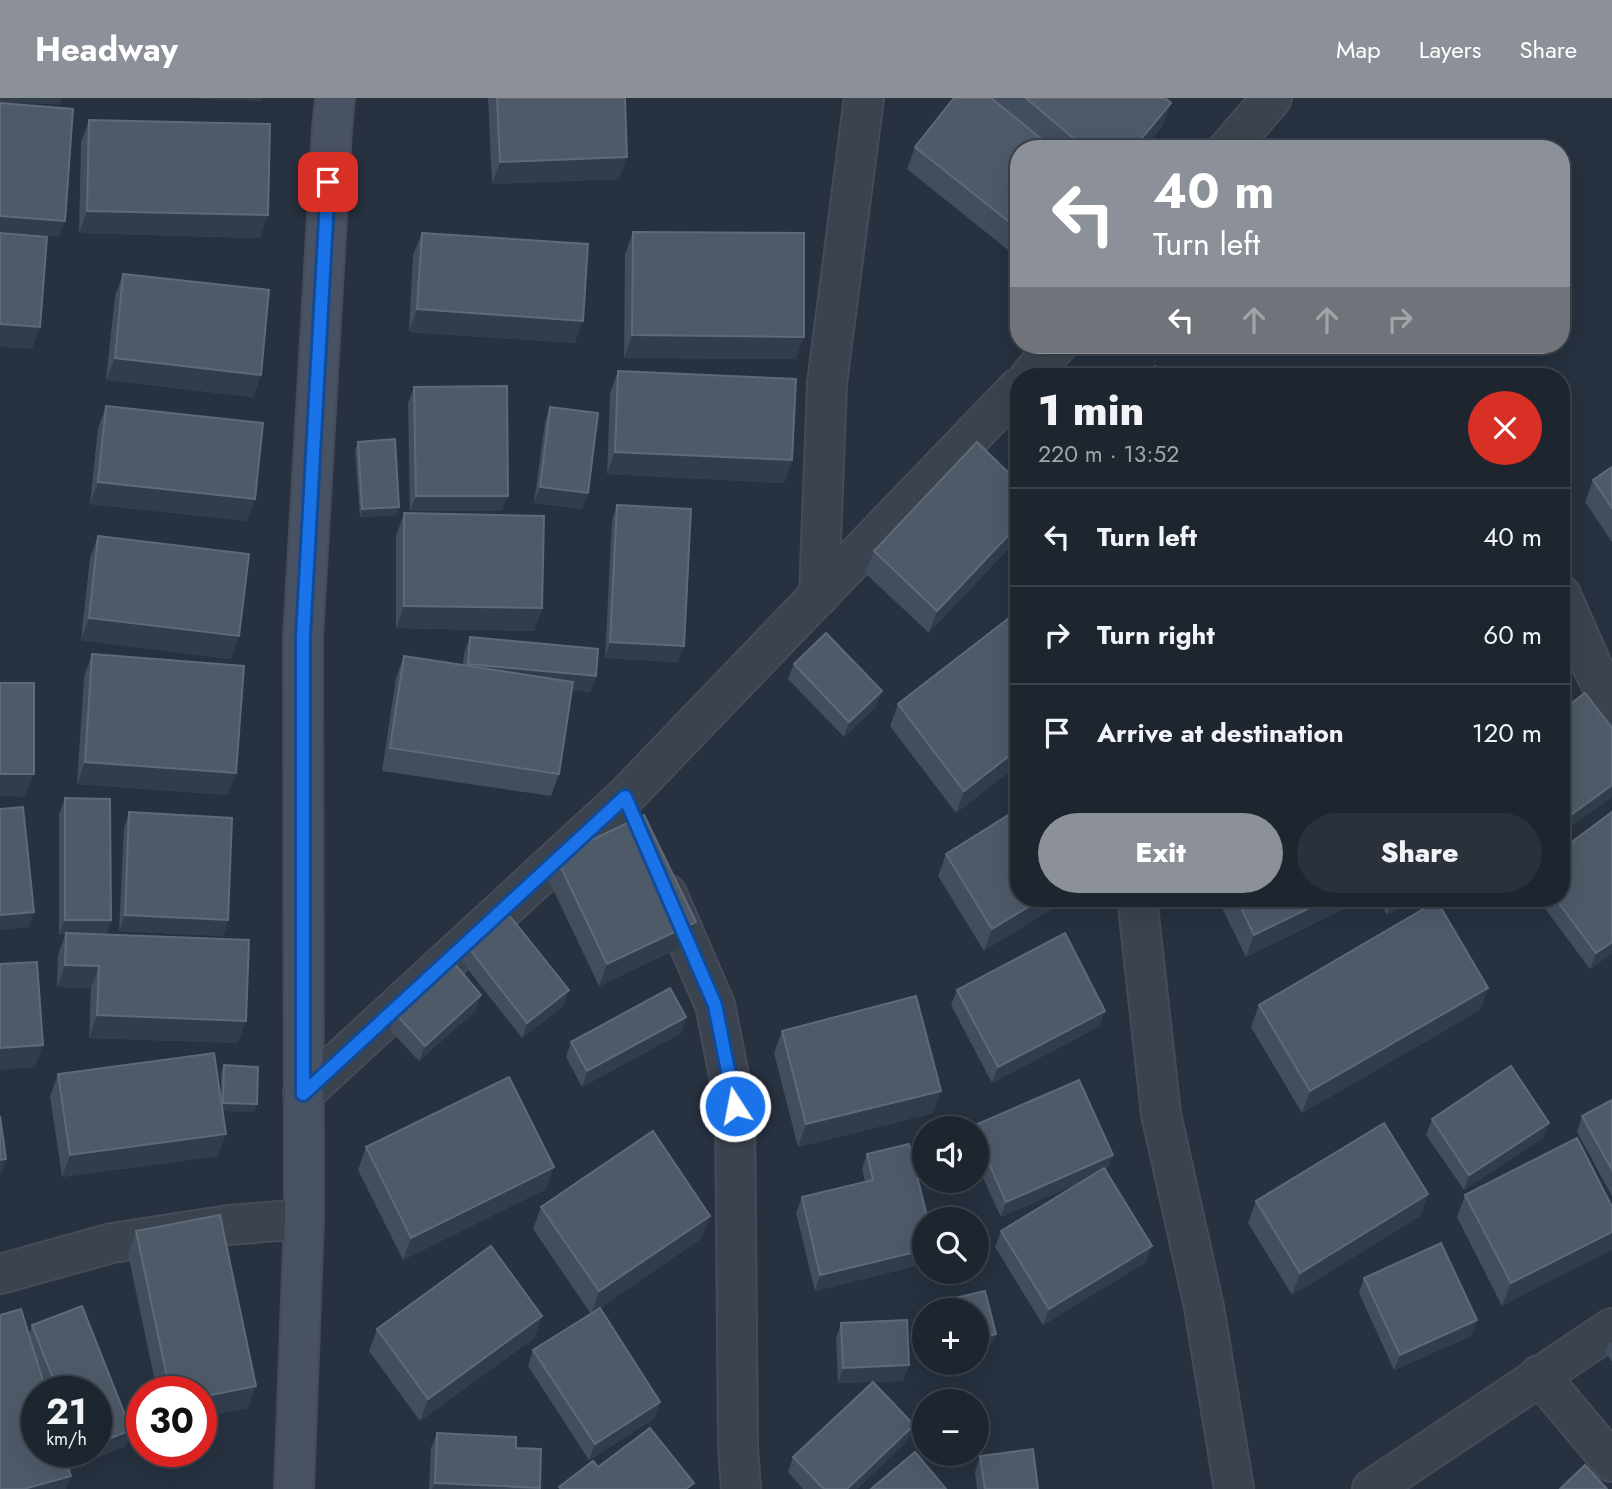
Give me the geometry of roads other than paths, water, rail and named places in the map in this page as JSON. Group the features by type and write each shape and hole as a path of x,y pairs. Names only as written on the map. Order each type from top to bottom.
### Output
{"street":[{"path":"294,1489 304,1219 303,637 331,129 335,98"},
{"path":"819,596 827,383 864,98"},
{"path":"1236,140 1272,98"},
{"path":"1037,368 1049,354"},
{"path":"303,1094 625,797 1010,396"},
{"path":"1570,614 1612,705"},
{"path":"625,797 715,1005 735,1106 737,1447 741,1489"},
{"path":"1138,907 1161,1114 1204,1307 1234,1489"},
{"path":"0,1274 112,1243 229,1225 304,1219"},
{"path":"1371,1489 1612,1328"},
{"path":"1539,1375 1612,1462"}]}
